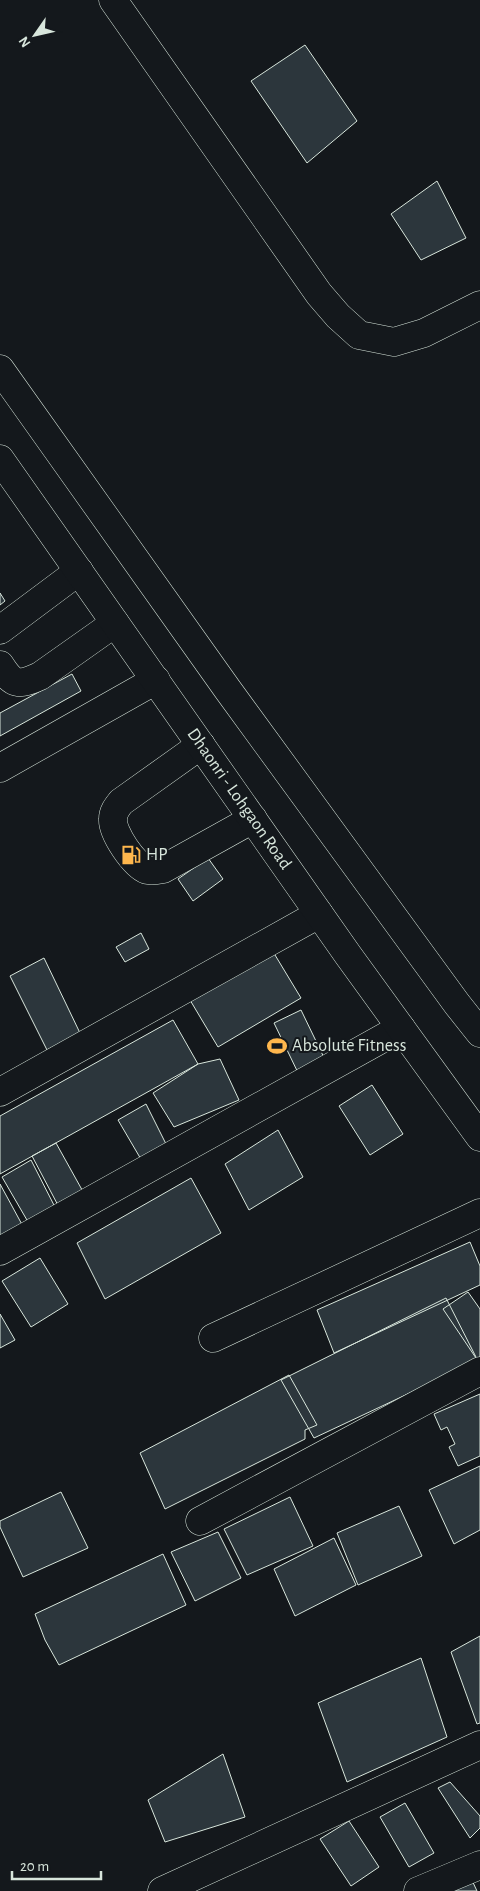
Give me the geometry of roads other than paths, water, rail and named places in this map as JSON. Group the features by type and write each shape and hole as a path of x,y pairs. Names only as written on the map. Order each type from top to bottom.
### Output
{"street":[{"path":"113,0 319,294 338,316 359,335 394,342 424,333 480,305"},
{"path":"0,369 228,690 480,1033"},
{"name":"Dhaonri - Lohgaon Road","path":"0,459 319,914 480,1137"},
{"path":"0,630 79,570"},
{"path":"0,665 10,679 18,682 31,680 40,676 116,623"},
{"path":"0,768 156,680"},
{"path":"201,745 121,802 114,812 112,821 120,841 128,853 138,864 148,870 163,869 253,819"},
{"path":"0,1092 319,914"},
{"path":"0,1251 401,1028"},
{"path":"213,1338 480,1213"},
{"path":"200,1521 480,1371"},
{"path":"162,1891 480,1745"},
{"path":"418,1891 480,1865"}],"place":[{"name":"HP","path":"131,855"},
{"name":"Absolute Fitness","path":"277,1046"}]}
